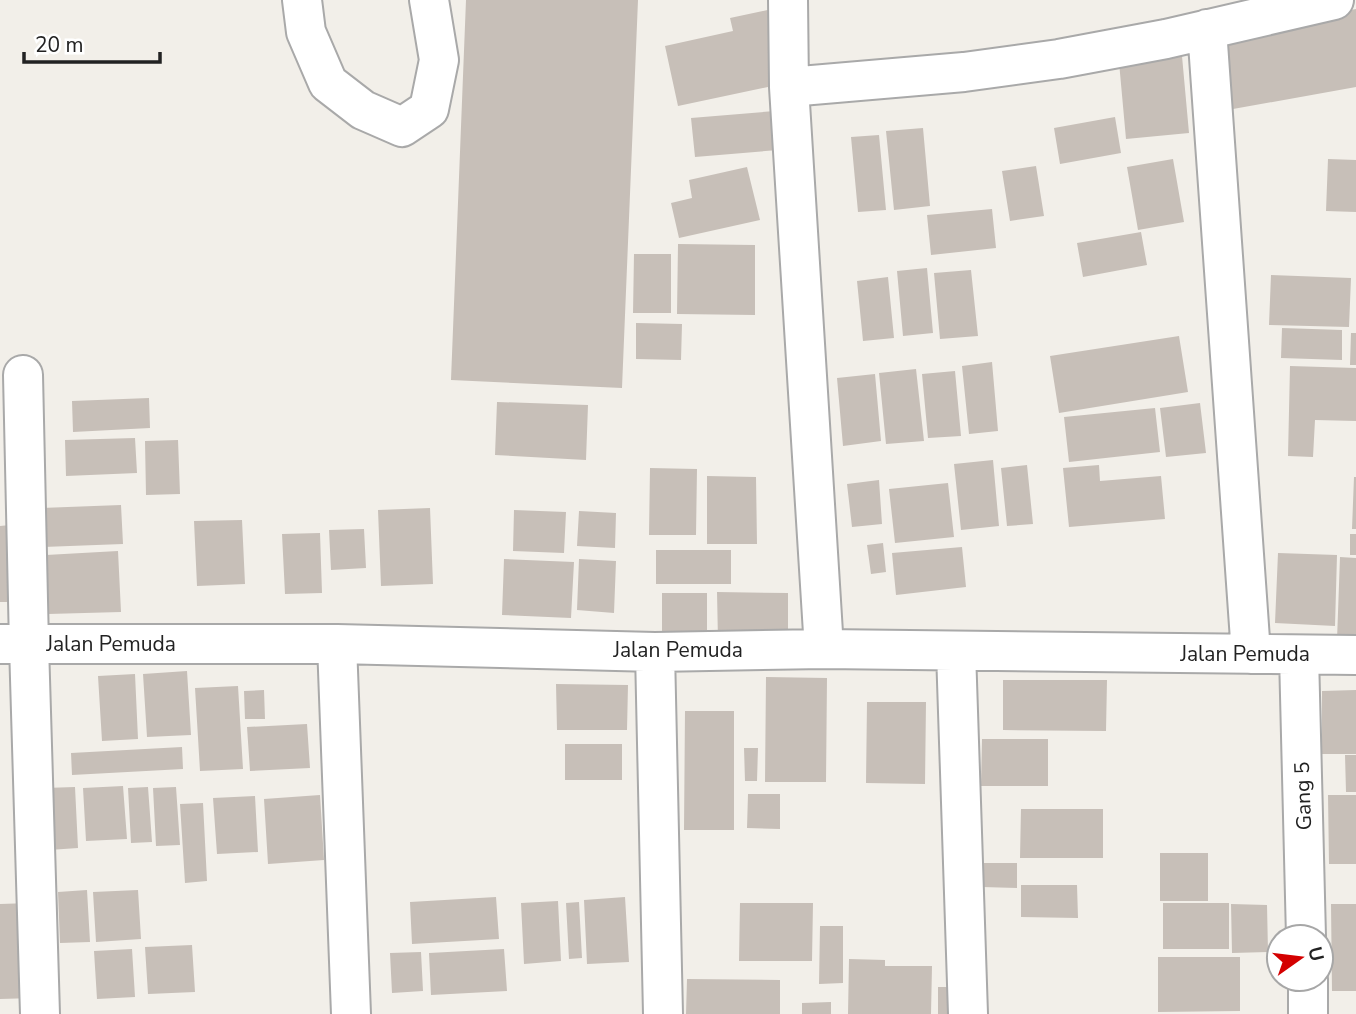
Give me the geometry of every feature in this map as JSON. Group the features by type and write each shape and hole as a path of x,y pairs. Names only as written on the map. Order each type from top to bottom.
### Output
{"street":[{"path":"302,0 306,32 328,83 363,110 402,127 429,109 439,60 429,0"},
{"path":"788,0 789,87 824,649"},
{"path":"789,87 964,72 1059,59 1167,39 1334,0"},
{"path":"1207,29 1251,654"},
{"path":"23,375 14,644 40,1014"},
{"name":"Jalan Pemuda","path":"14,644 337,644 655,652 824,649 1356,654"},
{"path":"337,644 351,1014"},
{"path":"956,651 968,1014"},
{"path":"655,652 663,1014"},
{"name":"Gang 5","path":"1299,655 1306,923"},
{"path":"1308,993 1308,1014"}],"building":[{"path":"466,0 638,0 622,388 451,380"},
{"path":"772,9 787,83 678,106 665,46 733,31 730,18"},
{"path":"1356,9 1356,87 1233,109 1219,34"},
{"path":"1182,56 1189,133 1126,139 1119,62"},
{"path":"775,111 778,150 695,157 691,118"},
{"path":"1115,117 1121,153 1060,164 1054,128"},
{"path":"923,128 930,206 894,210 886,131"},
{"path":"879,135 886,210 858,212 851,137"},
{"path":"1173,159 1184,222 1138,230 1127,167"},
{"path":"1328,159 1356,160 1356,212 1326,211"},
{"path":"1036,166 1044,216 1010,221 1002,171"},
{"path":"747,167 760,220 679,238 671,203 692,198 689,180"},
{"path":"992,209 996,248 931,255 927,215"},
{"path":"1141,232 1147,265 1083,277 1077,243"},
{"path":"678,244 755,245 755,315 677,314"},
{"path":"634,254 671,254 671,313 633,313"},
{"path":"927,268 933,333 903,336 897,271"},
{"path":"971,270 978,336 940,339 934,273"},
{"path":"1271,275 1351,278 1349,327 1269,325"},
{"path":"888,277 894,338 863,341 857,281"},
{"path":"636,323 682,324 681,360 636,359"},
{"path":"1282,328 1342,330 1342,360 1281,358"},
{"path":"1351,333 1356,333 1356,365 1350,365"},
{"path":"1179,336 1188,392 1059,413 1050,356"},
{"path":"992,362 998,431 969,434 962,366"},
{"path":"1290,366 1356,368 1356,421 1315,420 1313,457 1288,456"},
{"path":"916,369 924,441 886,444 879,373"},
{"path":"955,371 961,436 928,438 922,374"},
{"path":"875,374 881,441 843,446 837,378"},
{"path":"149,398 150,428 73,432 72,401"},
{"path":"497,402 588,405 586,460 495,455"},
{"path":"1200,403 1206,453 1166,457 1160,408"},
{"path":"1155,408 1160,452 1069,462 1064,417"},
{"path":"135,438 137,473 66,476 65,440"},
{"path":"178,440 180,494 146,495 145,441"},
{"path":"993,460 999,526 961,530 954,464"},
{"path":"1027,465 1033,524 1007,526 1001,468"},
{"path":"1099,465 1100,481 1161,476 1165,519 1069,527 1063,468"},
{"path":"650,468 697,469 696,535 649,535"},
{"path":"707,476 756,477 757,544 707,544"},
{"path":"1354,477 1356,529 1352,529"},
{"path":"879,480 882,524 852,527 847,484"},
{"path":"948,483 954,537 895,543 889,489"},
{"path":"121,505 123,544 43,547 41,508"},
{"path":"430,508 433,584 381,586 378,510"},
{"path":"514,510 566,512 564,553 513,551"},
{"path":"579,511 616,513 615,548 577,546"},
{"path":"242,520 245,584 197,586 194,521"},
{"path":"10,525 13,602 0,602 0,526"},
{"path":"364,529 366,568 331,570 329,530"},
{"path":"320,533 322,593 285,594 282,534"},
{"path":"1350,534 1356,534 1356,555 1350,555"},
{"path":"883,543 886,572 871,574 867,545"},
{"path":"962,547 966,587 896,595 892,553"},
{"path":"656,550 731,550 731,584 656,584"},
{"path":"118,551 121,612 48,614 46,555"},
{"path":"1278,553 1337,555 1335,626 1275,623"},
{"path":"1340,557 1356,558 1356,641 1337,640"},
{"path":"504,559 574,562 571,618 502,615"},
{"path":"579,559 616,561 614,613 577,610"},
{"path":"717,592 788,593 788,641 718,641"},
{"path":"662,593 707,593 707,637 662,637"},
{"path":"187,671 191,735 147,737 143,674"},
{"path":"135,674 138,739 102,741 98,676"},
{"path":"766,677 827,678 826,782 765,782"},
{"path":"1003,680 1107,680 1106,731 1003,730"},
{"path":"556,684 628,685 627,730 557,730"},
{"path":"238,686 243,769 200,771 195,688"},
{"path":"264,690 265,719 245,719 244,691"},
{"path":"1356,690 1356,754 1322,754 1322,691"},
{"path":"867,702 926,702 925,784 866,783"},
{"path":"685,711 734,711 734,830 684,830"},
{"path":"307,724 310,768 250,771 247,727"},
{"path":"982,739 1048,739 1048,786 981,786"},
{"path":"565,744 622,744 622,780 565,780"},
{"path":"182,747 183,769 72,775 71,753"},
{"path":"744,748 758,748 757,781 745,781"},
{"path":"1345,755 1356,755 1356,792 1346,792"},
{"path":"123,786 127,839 86,841 83,788"},
{"path":"75,787 78,848 49,850 45,788"},
{"path":"148,787 152,842 131,843 128,788"},
{"path":"176,787 180,845 156,846 153,788"},
{"path":"748,794 780,794 780,829 747,828"},
{"path":"320,795 324,860 268,864 264,799"},
{"path":"1328,795 1356,795 1356,864 1329,864"},
{"path":"255,796 258,852 217,854 213,798"},
{"path":"203,803 207,881 185,883 180,804"},
{"path":"1021,809 1103,809 1103,858 1020,858"},
{"path":"1160,853 1208,853 1208,901 1160,901"},
{"path":"982,863 1017,863 1017,888 982,887"},
{"path":"1021,885 1077,885 1078,918 1021,917"},
{"path":"87,890 90,942 60,943 58,892"},
{"path":"138,890 141,939 96,942 93,892"},
{"path":"496,897 499,939 412,944 410,902"},
{"path":"625,897 629,962 587,964 584,900"},
{"path":"558,901 561,961 524,964 521,903"},
{"path":"579,902 582,958 569,959 566,903"},
{"path":"30,903 34,998 0,999 0,904"},
{"path":"740,903 813,903 812,961 739,961"},
{"path":"1163,903 1229,903 1229,949 1163,949"},
{"path":"1231,904 1267,905 1265,952 1232,953"},
{"path":"1331,904 1356,904 1356,991 1335,991 1335,923 1331,923"},
{"path":"820,926 843,926 843,983 819,984"},
{"path":"192,945 195,992 148,994 145,947"},
{"path":"132,949 135,997 97,999 94,951"},
{"path":"504,949 507,991 431,995 429,953"},
{"path":"421,952 423,991 392,993 390,953"},
{"path":"1158,957 1240,957 1240,1011 1158,1012"},
{"path":"849,959 885,960 885,966 932,966 931,1014 848,1014"},
{"path":"687,979 780,980 780,1014 686,1014"},
{"path":"938,987 960,987 960,1014 938,1014"},
{"path":"831,1002 831,1014 802,1014 802,1003"}]}
